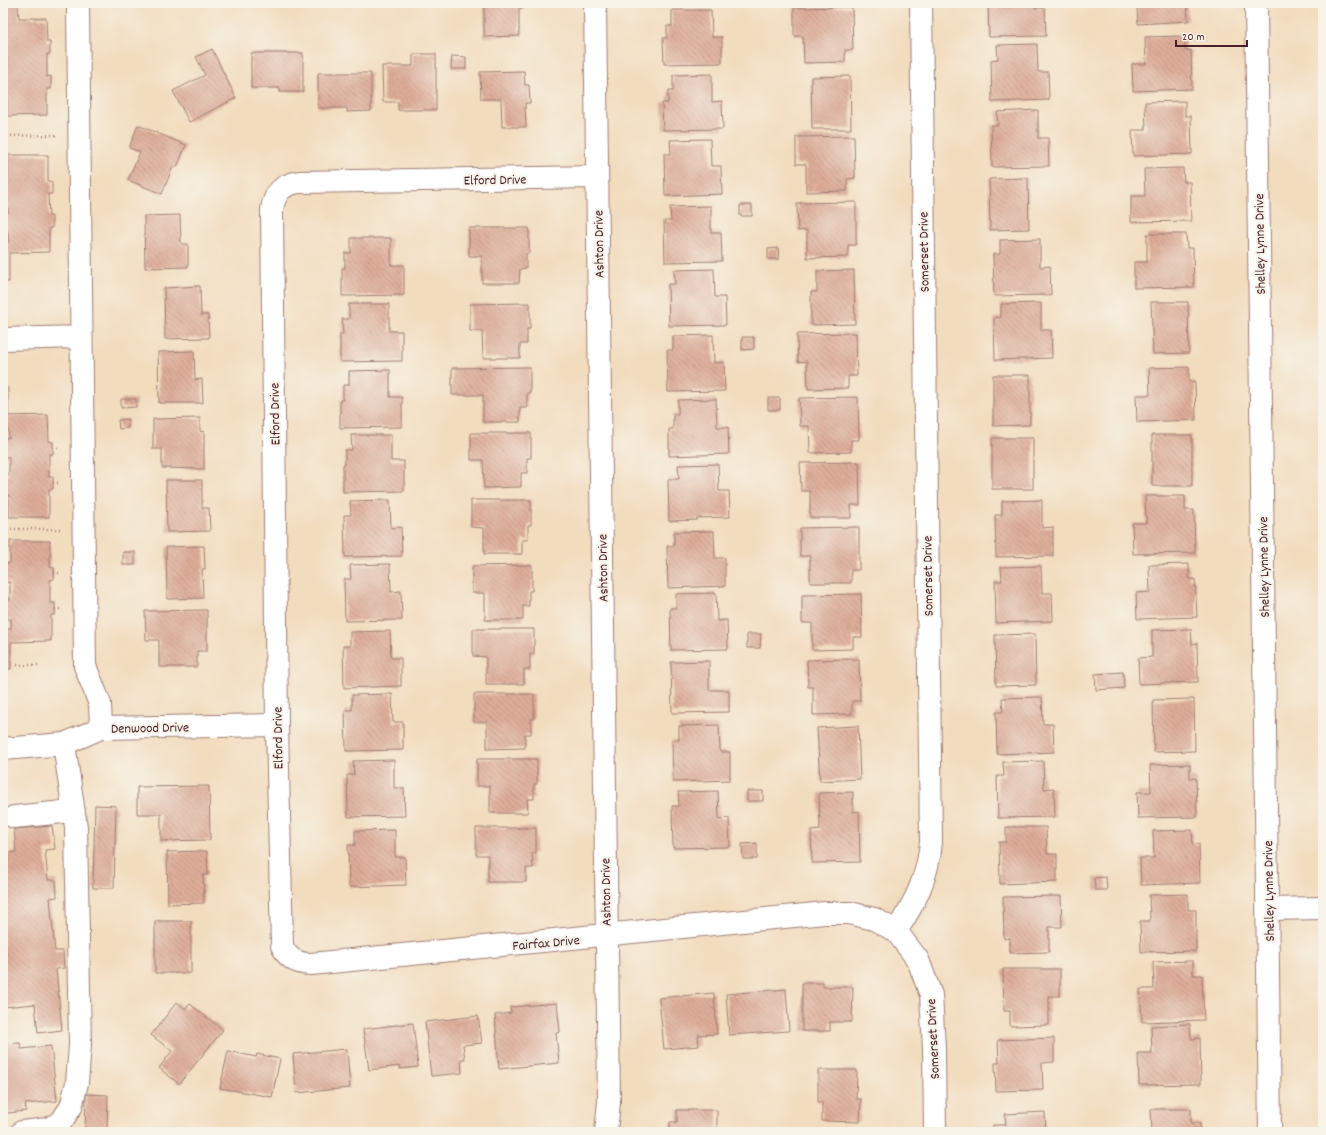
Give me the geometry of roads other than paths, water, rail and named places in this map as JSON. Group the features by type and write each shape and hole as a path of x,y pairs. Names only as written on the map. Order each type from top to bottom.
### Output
{"street":[{"path":"78,3 85,666 100,704 101,728"},
{"name":"Ashton Drive","path":"595,3 609,1102 606,1132"},
{"name":"Somerset Drive","path":"920,3 931,842 930,860 925,877 914,904 896,932 918,960 931,996 934,1040 935,1132"},
{"name":"Shelley Lynne Drive","path":"1256,3 1270,1132"},
{"name":"Elford Drive","path":"289,957 282,946 281,938 277,725 272,217 274,198 280,188 298,182 597,177"},
{"path":"3,339 81,338"},
{"name":"Denwood Drive","path":"3,749 64,744 101,728 277,725"},
{"path":"22,1132 48,1129 61,1122 71,1107 76,1083 80,1045 76,827 64,744"},
{"path":"14,817 73,811"},
{"path":"1268,909 1323,908"},
{"name":"Fairfax Drive","path":"289,957 303,964 311,964 606,936 825,913 850,912 874,919 896,932"}]}
